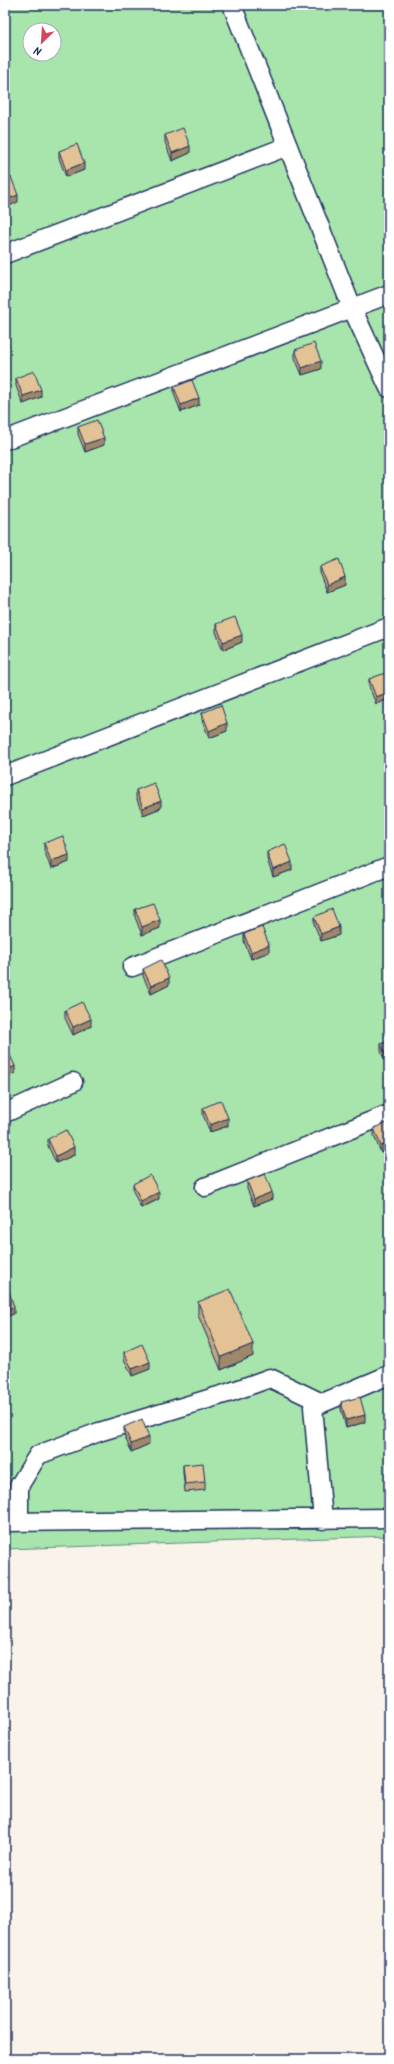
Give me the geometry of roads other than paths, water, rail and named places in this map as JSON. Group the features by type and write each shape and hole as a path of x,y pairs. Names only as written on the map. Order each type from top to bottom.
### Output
{"lane":[{"path":"232,5 352,308 389,388"},
{"path":"5,254 288,146"},
{"path":"5,440 389,294"},
{"path":"5,776 389,627"},
{"path":"132,967 389,866"},
{"path":"5,1113 73,1082"},
{"path":"205,1187 389,1114"},
{"path":"323,1520 313,1407 389,1375"},
{"path":"322,1403 270,1378 228,1393 99,1432 38,1455 19,1486 12,1522 323,1520 389,1518"}]}
